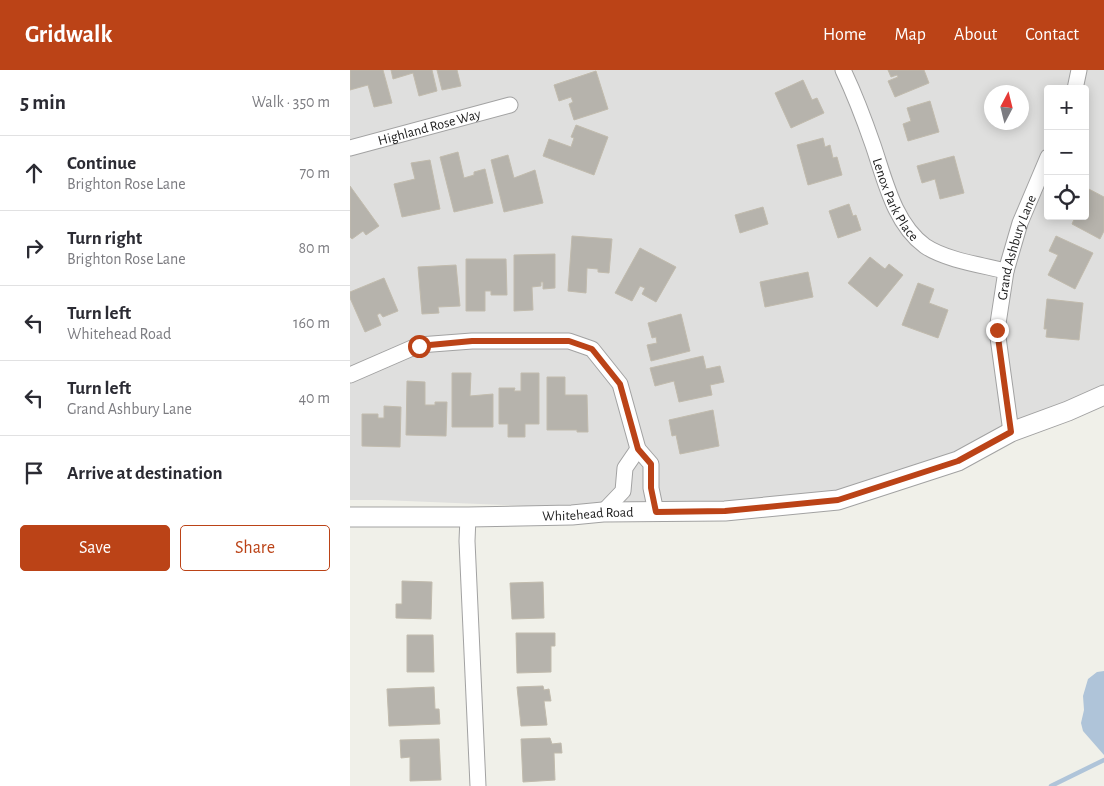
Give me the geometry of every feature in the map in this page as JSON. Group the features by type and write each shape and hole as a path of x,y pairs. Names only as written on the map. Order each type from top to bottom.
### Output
{"street":[{"name":"Lenox Park Place","path":"843,70 857,98 894,204 908,229 926,246 948,256 1006,271"},
{"path":"1076,85 1079,70"},
{"name":"Highland Rose Way","path":"350,148 510,105"},
{"name":"Grand Ashbury Lane","path":"1011,432 997,330 1006,271 1020,223 1044,166"},
{"path":"350,375 419,346 472,341 569,341 592,349 620,384 638,449 651,464 651,488 656,512"},
{"name":"Whitehead Road","path":"350,517 468,517 572,515 603,512 725,511 838,500 958,461 1011,432 1068,411 1104,395"},
{"path":"603,512 624,491 625,468 638,449"},
{"path":"468,517 478,786"}],"shaded area":[{"path":"350,70 1104,70 1104,390 900,481 767,516 350,500"}],"water":[{"path":"1104,671 1104,755 1083,731 1081,723 1084,710 1083,696 1088,679 1097,672"}],"building":[{"path":"350,70 383,70 392,103 374,107 368,85 350,90"},
{"path":"391,70 432,70 437,91 419,96 413,73 393,79"},
{"path":"437,70 457,70 461,86 442,90"},
{"path":"888,70 924,70 929,83 895,97 888,81 898,77 897,75 891,77"},
{"path":"596,71 608,109 574,120 569,104 573,102 571,97 559,101 554,85"},
{"path":"803,80 812,100 817,98 824,113 791,128 775,93"},
{"path":"930,101 939,132 908,141 903,124 911,121 907,108"},
{"path":"576,125 608,137 594,175 543,156 549,139 571,147 574,138 571,137"},
{"path":"823,138 825,147 830,145 833,158 837,157 842,175 808,185 797,145"},
{"path":"458,152 464,178 474,175 474,172 485,169 493,203 454,212 440,157"},
{"path":"508,155 514,178 535,170 543,203 504,212 491,160"},
{"path":"954,156 964,193 940,199 935,179 922,183 917,166"},
{"path":"430,160 440,209 402,217 394,184 415,179 411,163"},
{"path":"350,186 379,226 366,235 363,231 352,239 350,237"},
{"path":"1089,189 1104,197 1104,231 1100,239 1072,224 1074,220 1089,220"},
{"path":"849,204 853,216 856,215 861,230 838,238 829,211"},
{"path":"763,207 768,224 740,233 735,215"},
{"path":"572,236 612,239 609,273 587,268 586,293 568,291"},
{"path":"1056,236 1093,253 1075,289 1048,275 1058,255 1049,251"},
{"path":"640,248 676,267 656,302 642,294 645,288 640,286 632,301 615,293"},
{"path":"555,254 555,288 543,289 543,282 541,282 541,286 532,287 533,310 514,311 514,255"},
{"path":"870,257 885,269 889,264 903,275 877,307 848,283"},
{"path":"466,259 506,259 507,295 491,295 491,291 485,291 485,311 466,311"},
{"path":"456,265 460,306 438,307 439,313 422,314 418,267"},
{"path":"808,272 813,297 765,307 760,282"},
{"path":"384,278 398,311 383,317 380,313 377,315 381,325 365,332 350,298 350,292"},
{"path":"918,283 934,289 929,303 948,310 938,338 902,325"},
{"path":"1047,299 1083,303 1079,340 1046,337 1047,329 1044,329"},
{"path":"681,314 690,351 651,361 647,345 657,343 656,337 652,338 648,323"},
{"path":"703,356 706,369 720,366 724,382 710,385 712,395 679,402 674,381 655,386 650,368"},
{"path":"452,373 471,373 470,396 493,394 493,427 452,427"},
{"path":"521,373 539,373 539,424 525,424 525,437 508,437 508,424 499,424 499,388 515,388 514,391 521,391"},
{"path":"547,377 565,377 565,395 587,395 588,432 547,430"},
{"path":"407,381 425,382 425,405 435,405 435,402 447,402 446,436 406,435"},
{"path":"384,406 401,407 400,447 362,446 362,414 378,414 378,418 384,418"},
{"path":"713,410 719,446 680,454 676,435 672,436 669,420"},
{"path":"402,581 432,582 431,619 396,618 396,604 402,604"},
{"path":"543,582 544,618 512,619 510,583"},
{"path":"516,633 555,633 555,646 551,646 551,672 517,673"},
{"path":"407,635 433,635 434,672 407,672"},
{"path":"543,686 544,690 549,689 551,701 544,701 547,725 521,726 517,687"},
{"path":"434,687 435,709 439,709 440,724 389,726 387,689"},
{"path":"550,738 552,744 561,743 562,753 554,753 555,780 523,782 521,739"},
{"path":"439,739 441,780 410,781 410,757 401,758 400,740"}],"waterway":[{"path":"1051,786 1104,760"}],"route":[{"path":"419,346 472,341 569,341 592,349 620,384 638,449 651,464 651,488 656,512 725,511 838,500 958,461 1011,432 997,330"}]}
